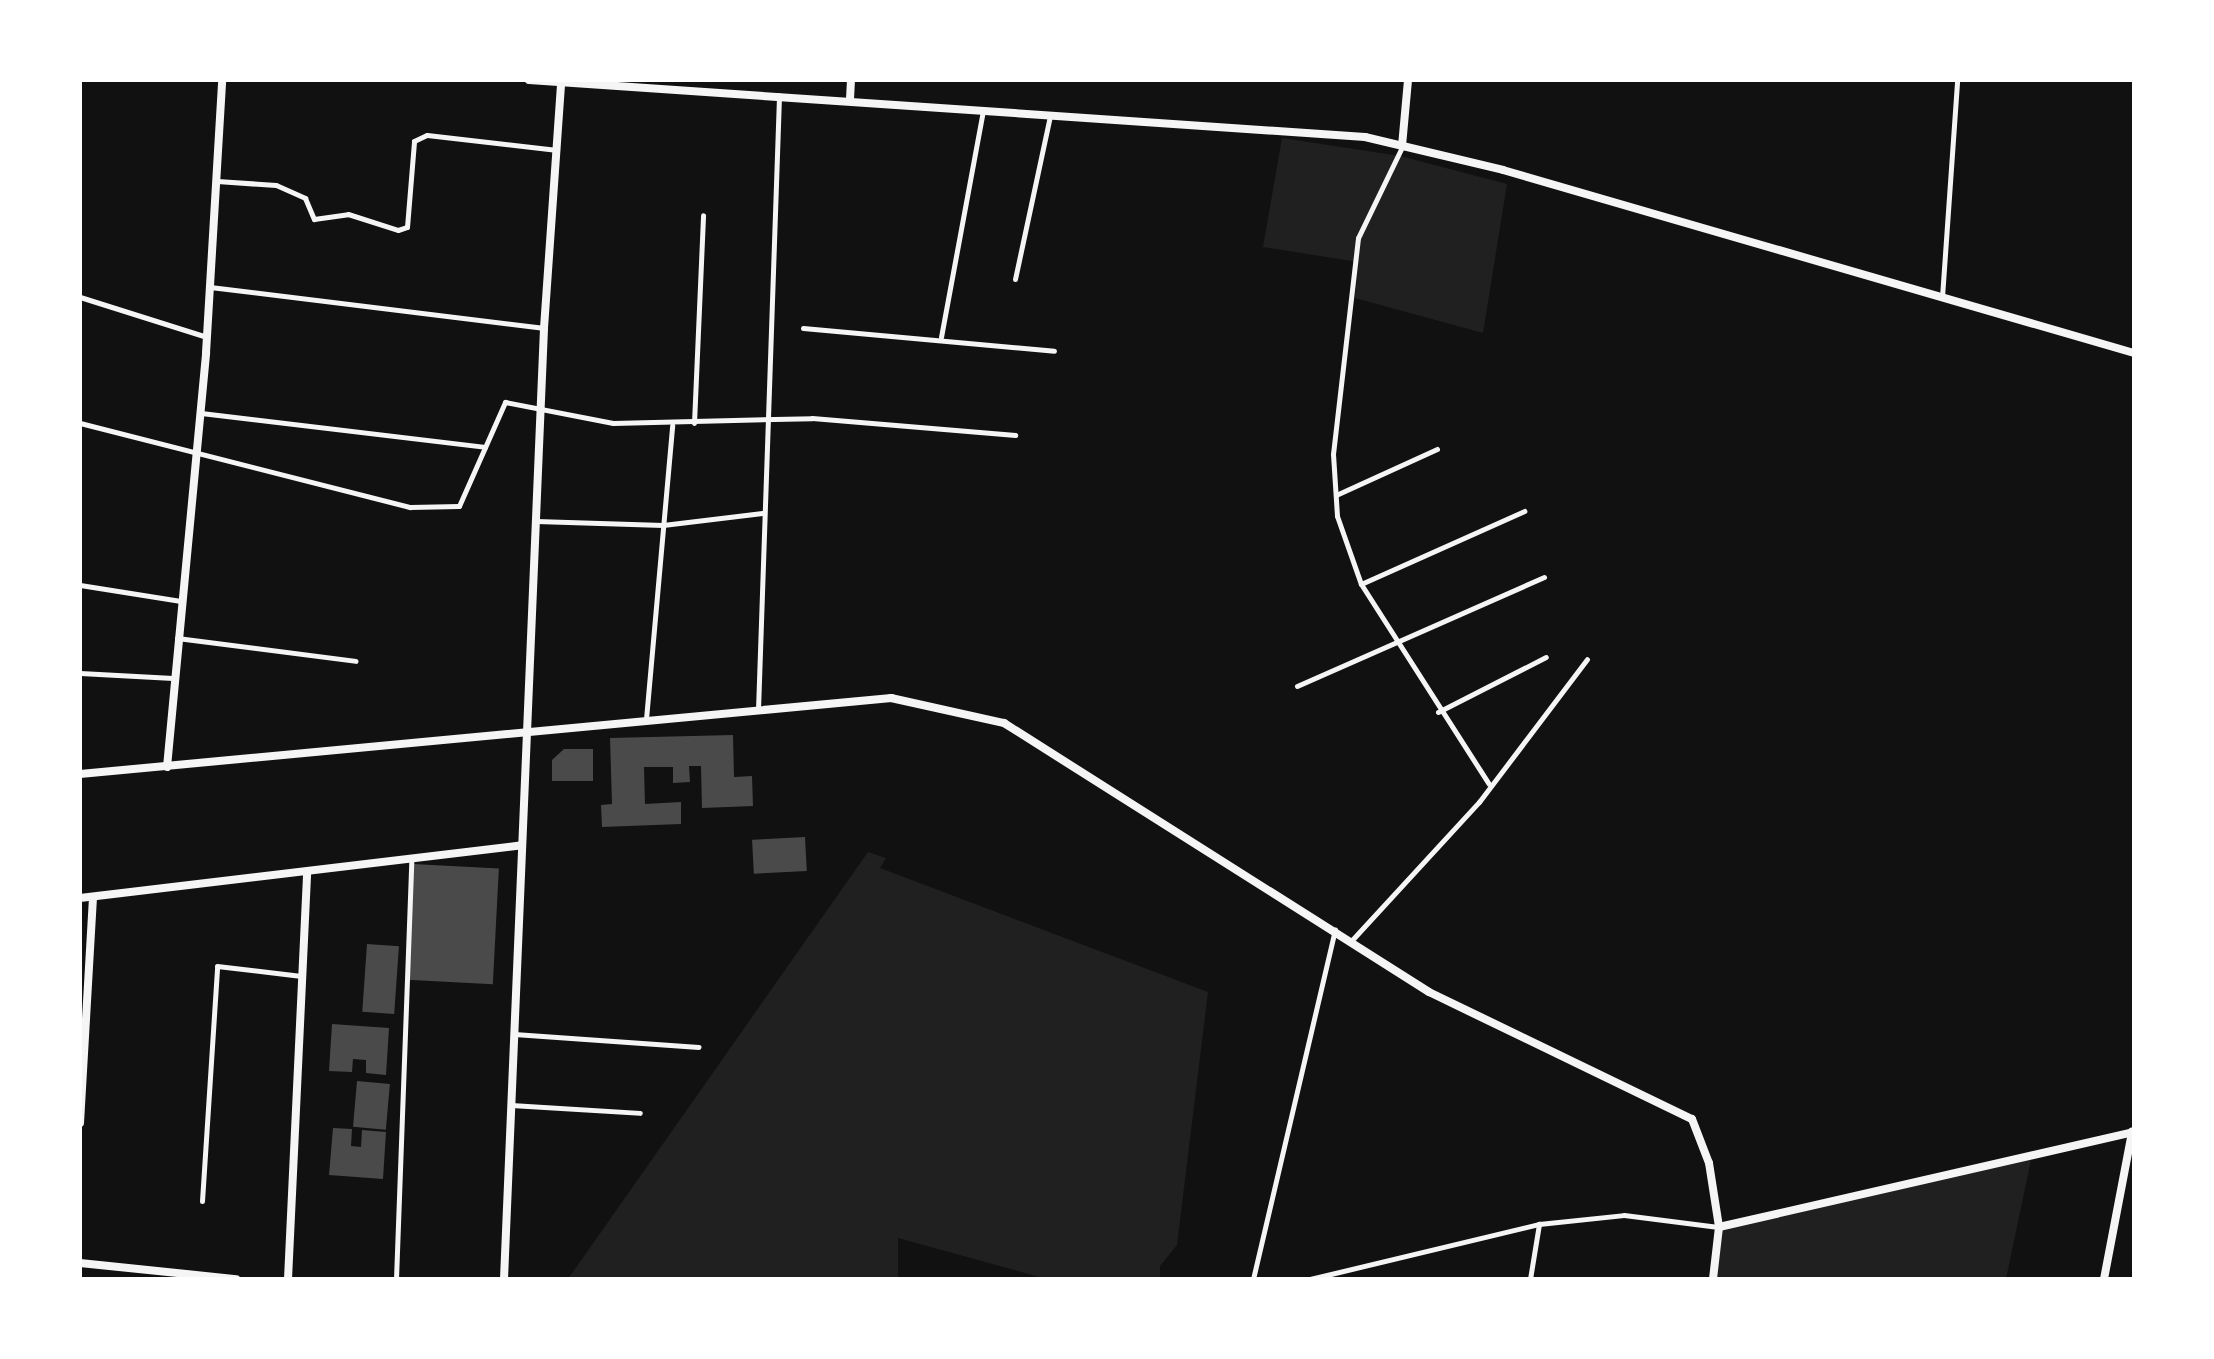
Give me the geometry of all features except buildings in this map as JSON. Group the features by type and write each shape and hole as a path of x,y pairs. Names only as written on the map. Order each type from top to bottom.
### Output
{"street":[{"path":"167,767 176,638 201,413 222,80"},
{"path":"529,80 850,99 1402,146 2134,353"},
{"path":"850,99 851,80"},
{"path":"1402,146 1408,80"},
{"path":"504,1279 544,328 559,150 561,82"},
{"path":"80,774 527,728 891,698 1004,723 1515,1040 1692,1119 1709,1163 1719,1227 1713,1279"},
{"path":"80,898 522,845"},
{"path":"288,1279 307,872"},
{"path":"80,1123 93,897"},
{"path":"1719,1227 2133,1132 2104,1279"},
{"path":"80,1263 236,1279"}],"lane":[{"path":"1942,298 1957,80"},
{"path":"758,710 763,419 779,94"},
{"path":"941,337 983,110"},
{"path":"1015,279 1050,115"},
{"path":"216,181 276,185 305,198 314,219 348,214 398,230 407,227 414,141 427,135 559,150"},
{"path":"1402,146 1358,238 1333,454 1336,495 1361,584 1438,712 1489,784"},
{"path":"694,423 703,215"},
{"path":"210,287 544,328"},
{"path":"80,297 207,337"},
{"path":"803,328 941,337 1054,351"},
{"path":"80,423 423,506 459,506 505,402 541,410 672,425 763,419 1015,435"},
{"path":"201,413 485,447"},
{"path":"646,719 672,425"},
{"path":"1336,495 1437,449"},
{"path":"1361,584 1524,511"},
{"path":"536,521 663,525 762,513"},
{"path":"1297,686 1544,577"},
{"path":"80,585 181,601"},
{"path":"176,638 356,661"},
{"path":"1438,712 1546,657"},
{"path":"1352,940 1406,889 1587,659"},
{"path":"80,673 173,678"},
{"path":"396,1279 411,860"},
{"path":"1253,1279 1335,930"},
{"path":"202,1201 217,966 302,976"},
{"path":"514,1034 699,1047"},
{"path":"511,1105 640,1113"},
{"path":"1310,1279 1539,1224 1624,1215 1719,1227"},
{"path":"1530,1279 1539,1224"}],"shaded area":[{"path":"1282,138 1400,156 1507,184 1483,333 1355,298 1358,262 1263,247"},
{"path":"868,852 886,858 880,868 1208,992 1177,1245 1160,1266 1160,1279 1047,1279 898,1238 898,1279 568,1279"},
{"path":"2032,1155 2006,1279 1713,1279 1719,1227"}]}
